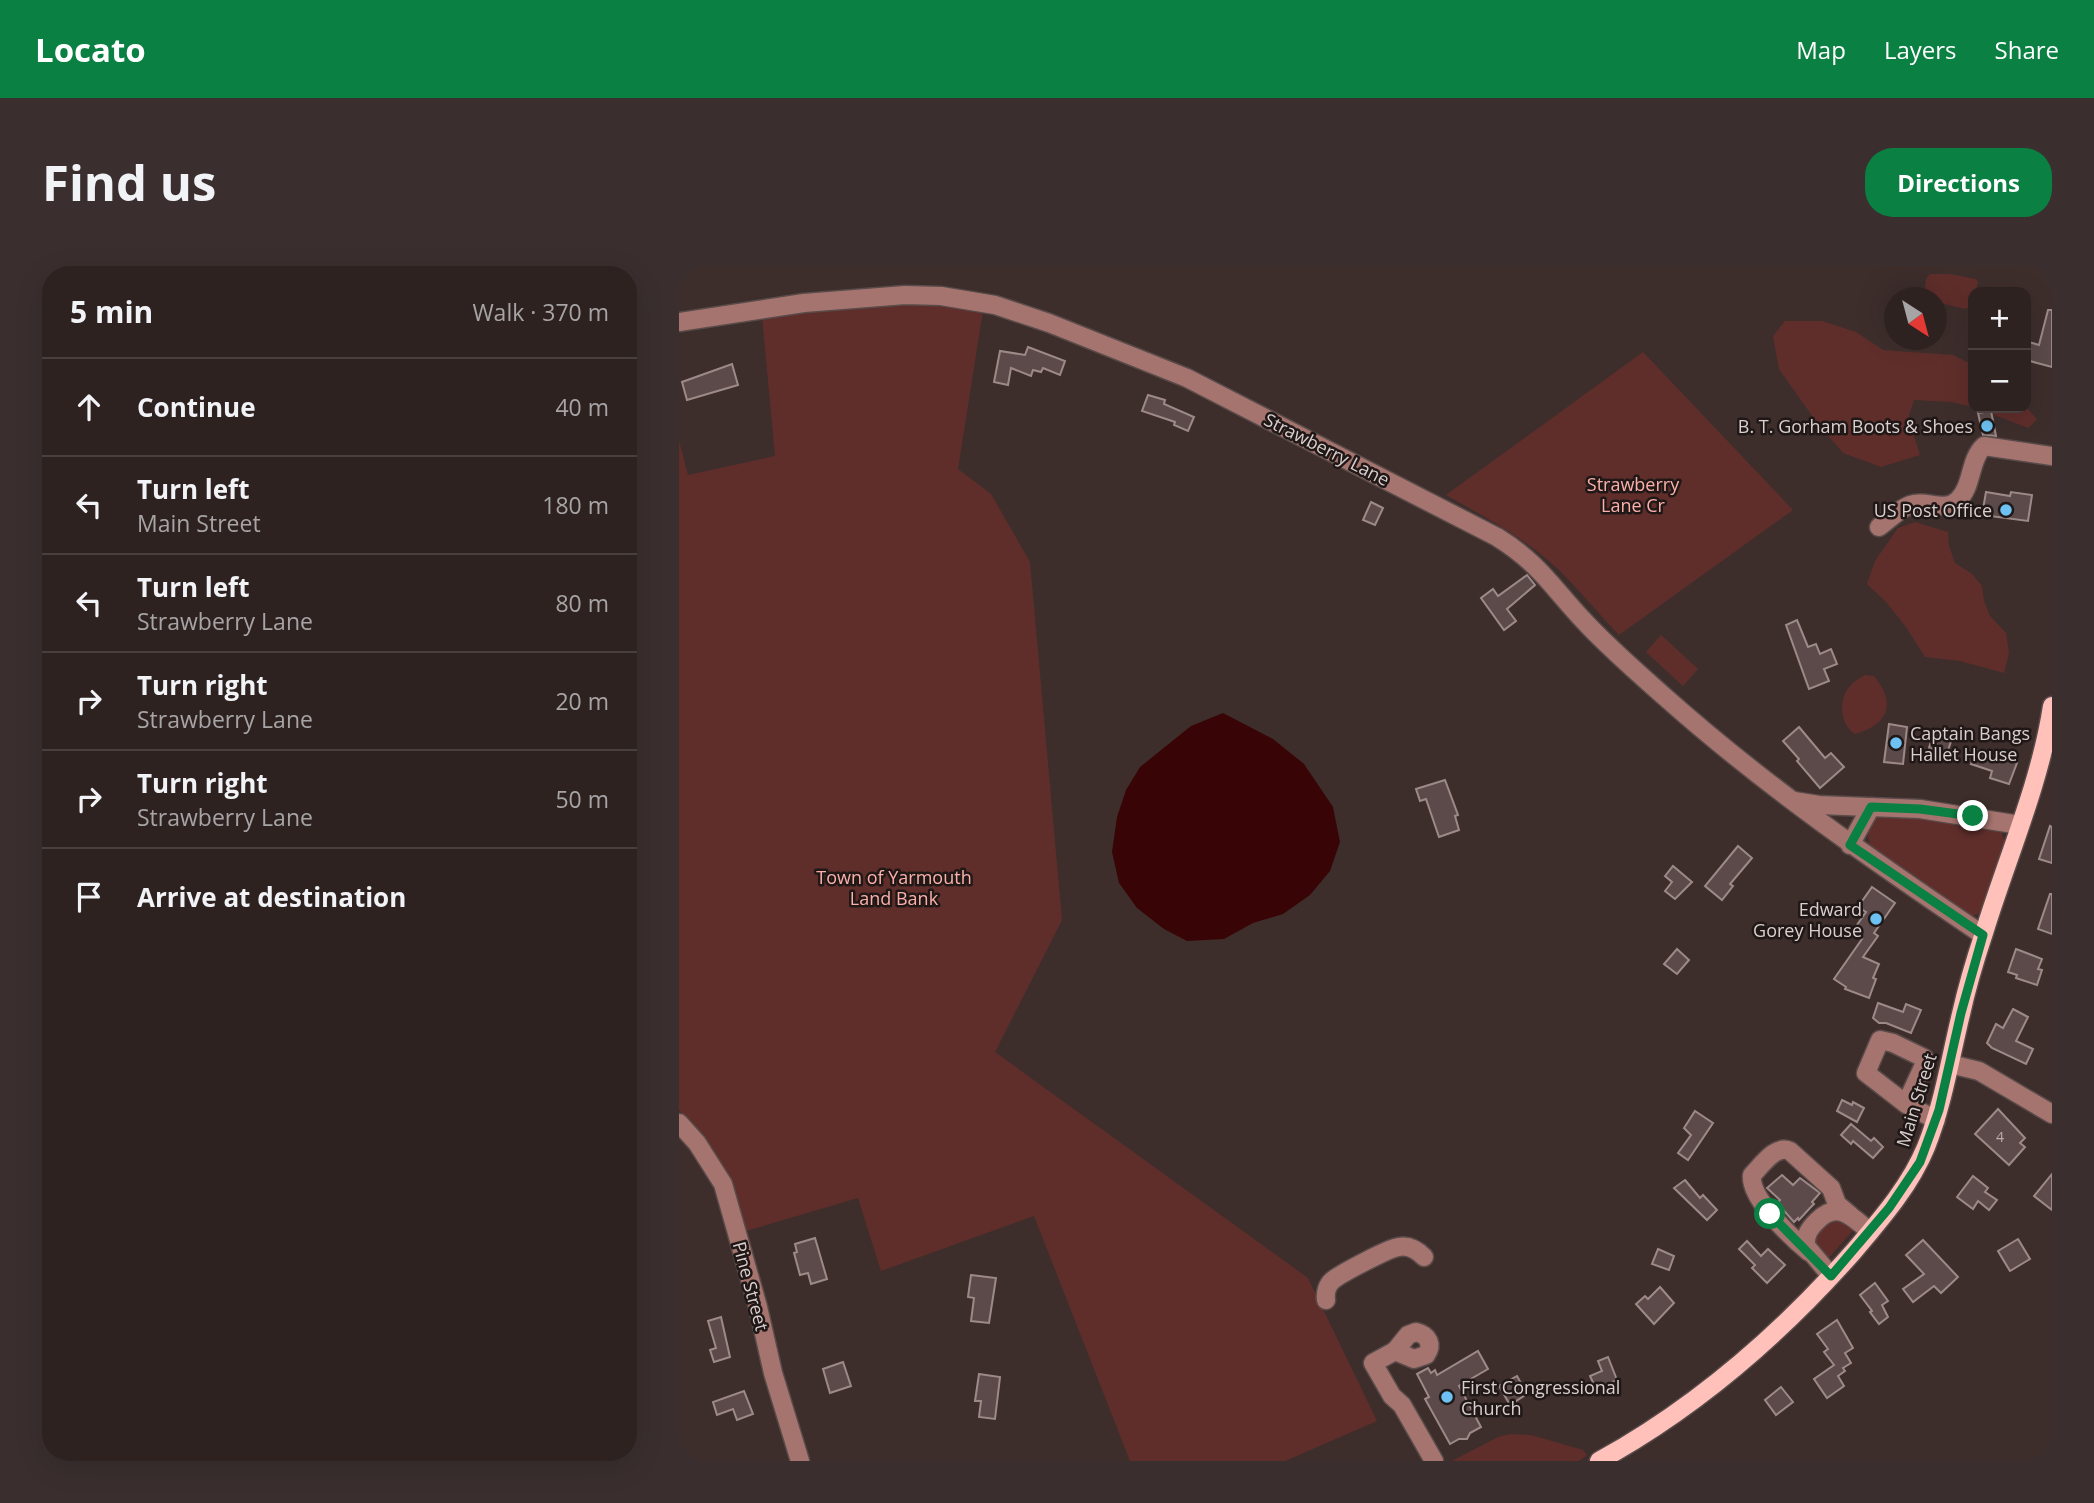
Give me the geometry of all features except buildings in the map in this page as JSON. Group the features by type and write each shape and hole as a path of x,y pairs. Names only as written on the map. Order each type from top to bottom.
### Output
{"main road":[{"name":"Main Street","path":"1598,1461 1656,1428 1759,1349 1870,1232 1912,1175 1935,1121 1961,1013 1983,935 2040,764 2052,706"}],"street":[{"name":"Strawberry Lane","path":"679,323 775,306 914,295 965,299 1032,317 1159,365 1206,386 1497,537 1519,551 1545,575 1585,623 1614,652 1700,728 1850,845 1983,935"},
{"path":"1879,527 1907,506 1919,503 1951,505 1958,500 1978,452 1984,446 2052,456"},
{"name":"Strawberry Lane","path":"1788,798 1813,805 1920,809 2020,824"},
{"path":"1850,845 1871,807"},
{"path":"1950,1064 1979,1071 2052,1114"},
{"path":"1906,1104 1935,1121"},
{"name":"Pine Street","path":"679,1124 697,1143 723,1184 758,1307 773,1373 800,1461"},
{"path":"1831,1276 1770,1214 1751,1181 1752,1175 1779,1149 1786,1148 1831,1188 1839,1208 1870,1232"},
{"path":"1809,1252 1806,1241 1809,1230 1824,1213 1832,1211 1850,1215"},
{"path":"1326,1300 1326,1291 1333,1280 1392,1249 1409,1247 1424,1257"},
{"path":"1395,1351 1373,1363 1392,1396 1402,1405 1434,1461"}],"green space":[{"path":"1930,274 1949,274 1976,279 1978,282 1977,287 1968,287 1968,308 1965,309 1947,304 1947,287 1925,287"},
{"name":"Town of Yarmouth Land Bank","path":"904,302 956,305 983,310 958,469 991,494 1030,562 1062,920 995,1052 1308,1278 1377,1421 1285,1461 1130,1461 1034,1216 881,1271 858,1198 746,1231 711,1148 679,1110 679,441 688,475 775,456 762,316 827,307 881,306"},
{"path":"1785,321 1822,321 1856,332 1883,350 1953,355 1968,362 1968,406 1914,400 1908,418 1920,455 1881,467 1843,453 1815,420 1779,369 1773,336"},
{"name":"Strawberry Lane Cr","path":"1643,352 1793,510 1619,635 1547,559 1505,529 1446,495"},
{"path":"2031,412 2037,419 2028,428 1989,413"},
{"path":"1915,522 1948,532 1949,546 1955,563 1972,574 1982,586 1990,616 2006,633 2009,653 2004,673 1960,661 1925,657 1887,603 1867,584 1875,561 1898,528"},
{"path":"1661,635 1698,669 1683,686 1646,652"},
{"path":"1865,675 1874,676 1881,686 1887,704 1882,719 1855,734 1846,725 1842,705 1846,691"},
{"path":"1883,812 2001,831 2005,842 1980,913 1970,917 1871,851 1867,830 1874,818"},
{"path":"1839,1217 1854,1229 1827,1260 1815,1248 1816,1228"},
{"path":"1510,1434 1531,1435 1583,1450 1587,1455 1579,1461 1452,1461 1498,1437"}],"shaded area":[{"path":"1223,713 1273,739 1304,764 1333,807 1340,842 1330,871 1310,895 1283,914 1253,923 1224,939 1187,941 1164,929 1137,908 1119,883 1112,852 1117,817 1126,790 1140,767 1191,726"}],"place":[{"name":"B. T. Gorham Boots & Shoes","path":"1987,426"},
{"name":"US Post Office","path":"2006,510"},
{"name":"Captain Bangs Hallet House","path":"1896,743"},
{"name":"Edward Gorey House","path":"1876,919"},
{"name":"First Congressional Church","path":"1447,1397"}],"route":[{"path":"1770,1214 1831,1276 1889,1208 1920,1162 1939,1110 1961,1013 1983,935 1850,845 1871,807 1920,809 1973,816"}]}
